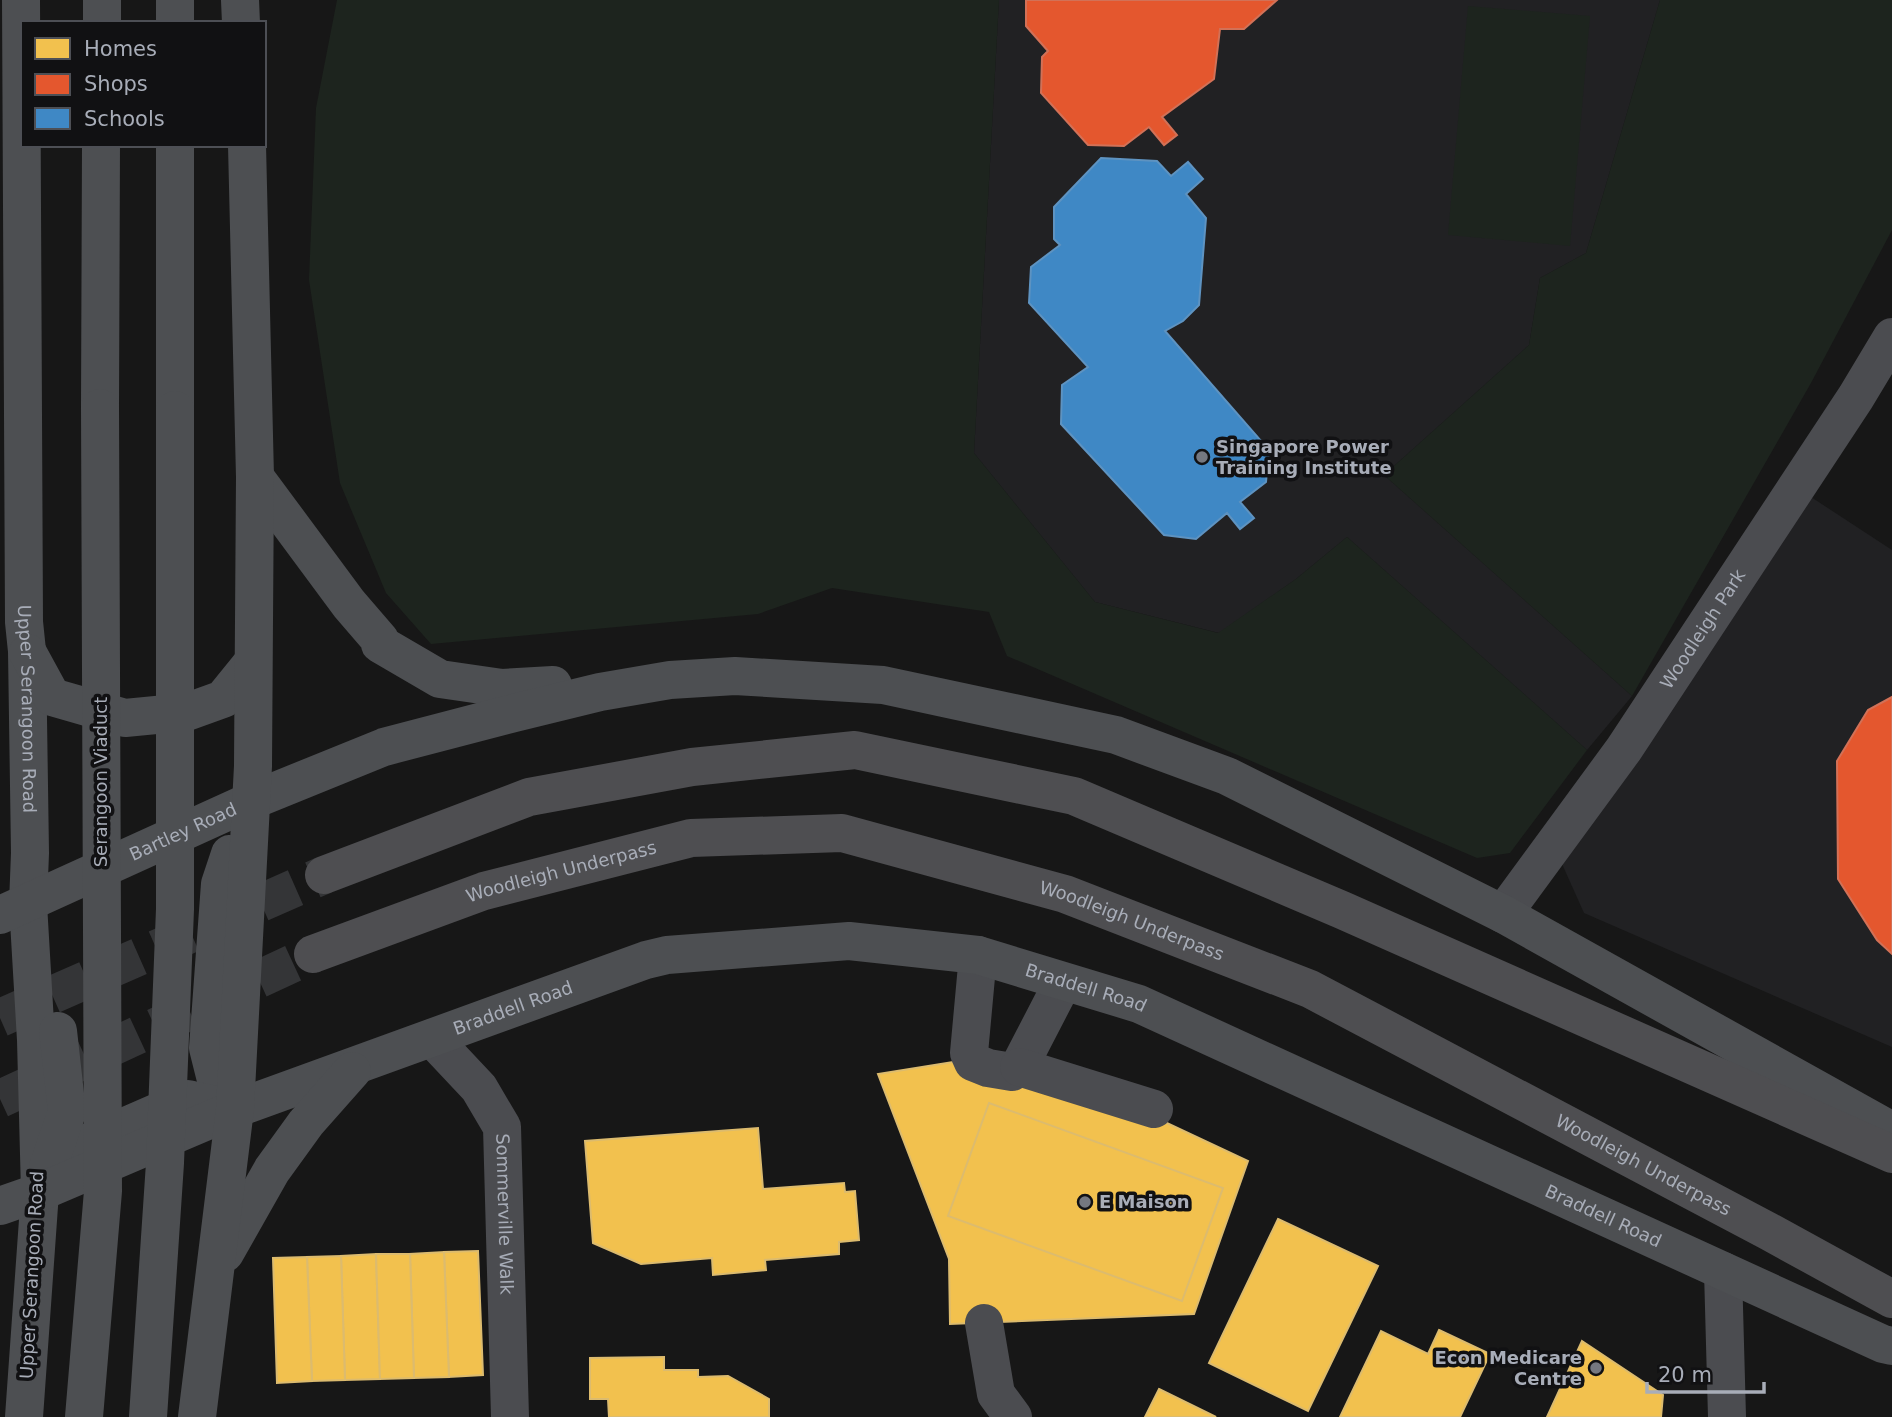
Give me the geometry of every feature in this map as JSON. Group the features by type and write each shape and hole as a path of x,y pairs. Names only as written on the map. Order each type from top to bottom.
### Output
{"highway":[{"path":"324,875 529,797 692,767 855,750 1074,796 1342,910 1892,1154"},
{"name":"Woodleigh Underpass","path":"313,954 484,891 691,838 842,833 1065,894 1310,989 1892,1299"}],"main road":[{"name":"Upper Serangoon Road","path":"21,0 21,21"},
{"path":"102,0 102,21"},
{"path":"175,0 175,21"},
{"path":"240,0 241,21"},
{"name":"Upper Serangoon Road","path":"22,147 25,636 30,853 14,909 36,1041 40,1192 24,1417"},
{"name":"Serangoon Viaduct","path":"84,1417 103,1191 101,147"},
{"path":"148,1417 165,1163 175,909 176,147"},
{"path":"197,1417 235,1109 251,801 255,477 247,147"},
{"path":"255,477 349,604 380,640 380,644 440,679 502,688 735,676 883,685 1116,735 1227,776 1503,914 1892,1131"},
{"path":"25,636 52,697 125,718 187,712 223,699 253,662"},
{"path":"0,696 25,636"},
{"path":"251,801 384,747 600,692 670,680"},
{"name":"Bartley Road","path":"14,909 251,801"},
{"name":"Braddell Road","path":"235,1109 646,960 667,955 849,941 978,955 1139,1004 1883,1345 1892,1346"},
{"path":"215,1270 272,1170 306,1123 356,1066"},
{"path":"0,1206 40,1192 235,1109"}],"street":[{"name":"Woodleigh Park","path":"1503,914 1624,749 1834,431 1892,337"},
{"path":"978,955 968,1053 973,1062 988,1068 1013,1072 1019,1067 1063,982"},
{"name":"Sommerville Walk","path":"432,1038 479,1088 502,1127 510,1417"},
{"path":"1019,1067 1154,1109"},
{"path":"1723,1271 1727,1417"},
{"path":"984,1323 996,1394 1013,1417"}],"shaded area":[{"path":"337,0 999,0 974,453 1095,602 1218,633 1296,579 1347,537 1587,750 1510,853 1477,858 1007,656 989,612 832,588 758,614 431,644 386,593 340,483 309,280 316,108"},
{"path":"999,0 1660,0 1586,253 1540,278 1529,345 1384,475 1632,696 1587,750 1347,537 1296,579 1219,633 1095,602 974,453"},
{"path":"1660,0 1892,0 1892,230 1811,383 1632,696 1384,475 1529,345 1540,278 1586,253"},
{"path":"1468,6 1590,16 1570,246 1448,235"},
{"path":"1811,497 1892,550 1892,1047 1584,913 1558,855"}],"building: Homes":[{"path":"953,1062 1120,1101 1248,1161 1194,1314 950,1324 949,1259 878,1074"},
{"name":"E Maison","path":"989,1103 1223,1188 1182,1301 948,1216"},
{"path":"758,1128 763,1189 844,1183 845,1192 855,1191 859,1240 839,1242 839,1254 765,1260 766,1270 713,1275 712,1258 641,1264 593,1243 585,1141"},
{"path":"1278,1219 1378,1266 1308,1411 1209,1363"},
{"path":"478,1251 483,1375 449,1377 444,1252"},
{"path":"444,1252 449,1377 414,1378 410,1254"},
{"path":"376,1254 380,1379 345,1380 341,1256"},
{"path":"376,1254 410,1254 414,1378 380,1379"},
{"path":"341,1256 345,1380 312,1381 307,1257"},
{"path":"307,1257 312,1381 277,1383 273,1258"},
{"path":"1439,1330 1490,1354 1460,1417 1340,1417 1381,1331 1428,1354"},
{"name":"Econ Medicare Centre","path":"1582,1341 1663,1395 1661,1417 1547,1417"},
{"path":"664,1357 664,1370 698,1370 698,1377 728,1376 769,1399 769,1417 609,1417 608,1399 590,1399 590,1358"},
{"path":"1159,1389 1216,1417 1145,1417"}],"building: Shops":[{"path":"1026,0 1277,0 1244,29 1220,29 1214,79 1162,117 1177,135 1164,145 1149,127 1124,146 1088,145 1041,93 1042,57 1048,51 1026,26"},
{"path":"1892,697 1892,954 1877,940 1838,879 1837,761 1868,710"}],"building: Schools":[{"path":"1101,158 1157,161 1171,176 1188,162 1203,179 1186,194 1206,218 1199,305 1183,321 1165,331 1269,450 1266,482 1240,502 1254,518 1240,529 1227,513 1196,539 1164,535 1061,424 1062,385 1088,367 1029,303 1031,267 1060,245 1054,239 1054,207"}],"tunnel":[{"path":"0,1018 324,875"},
{"path":"0,1099 313,954"}],"place":[{"name":"Singapore Power Training Institute","path":"1202,457"},
{"name":"E Maison","path":"1085,1202"},
{"name":"Econ Medicare Centre","path":"1596,1368"}]}
